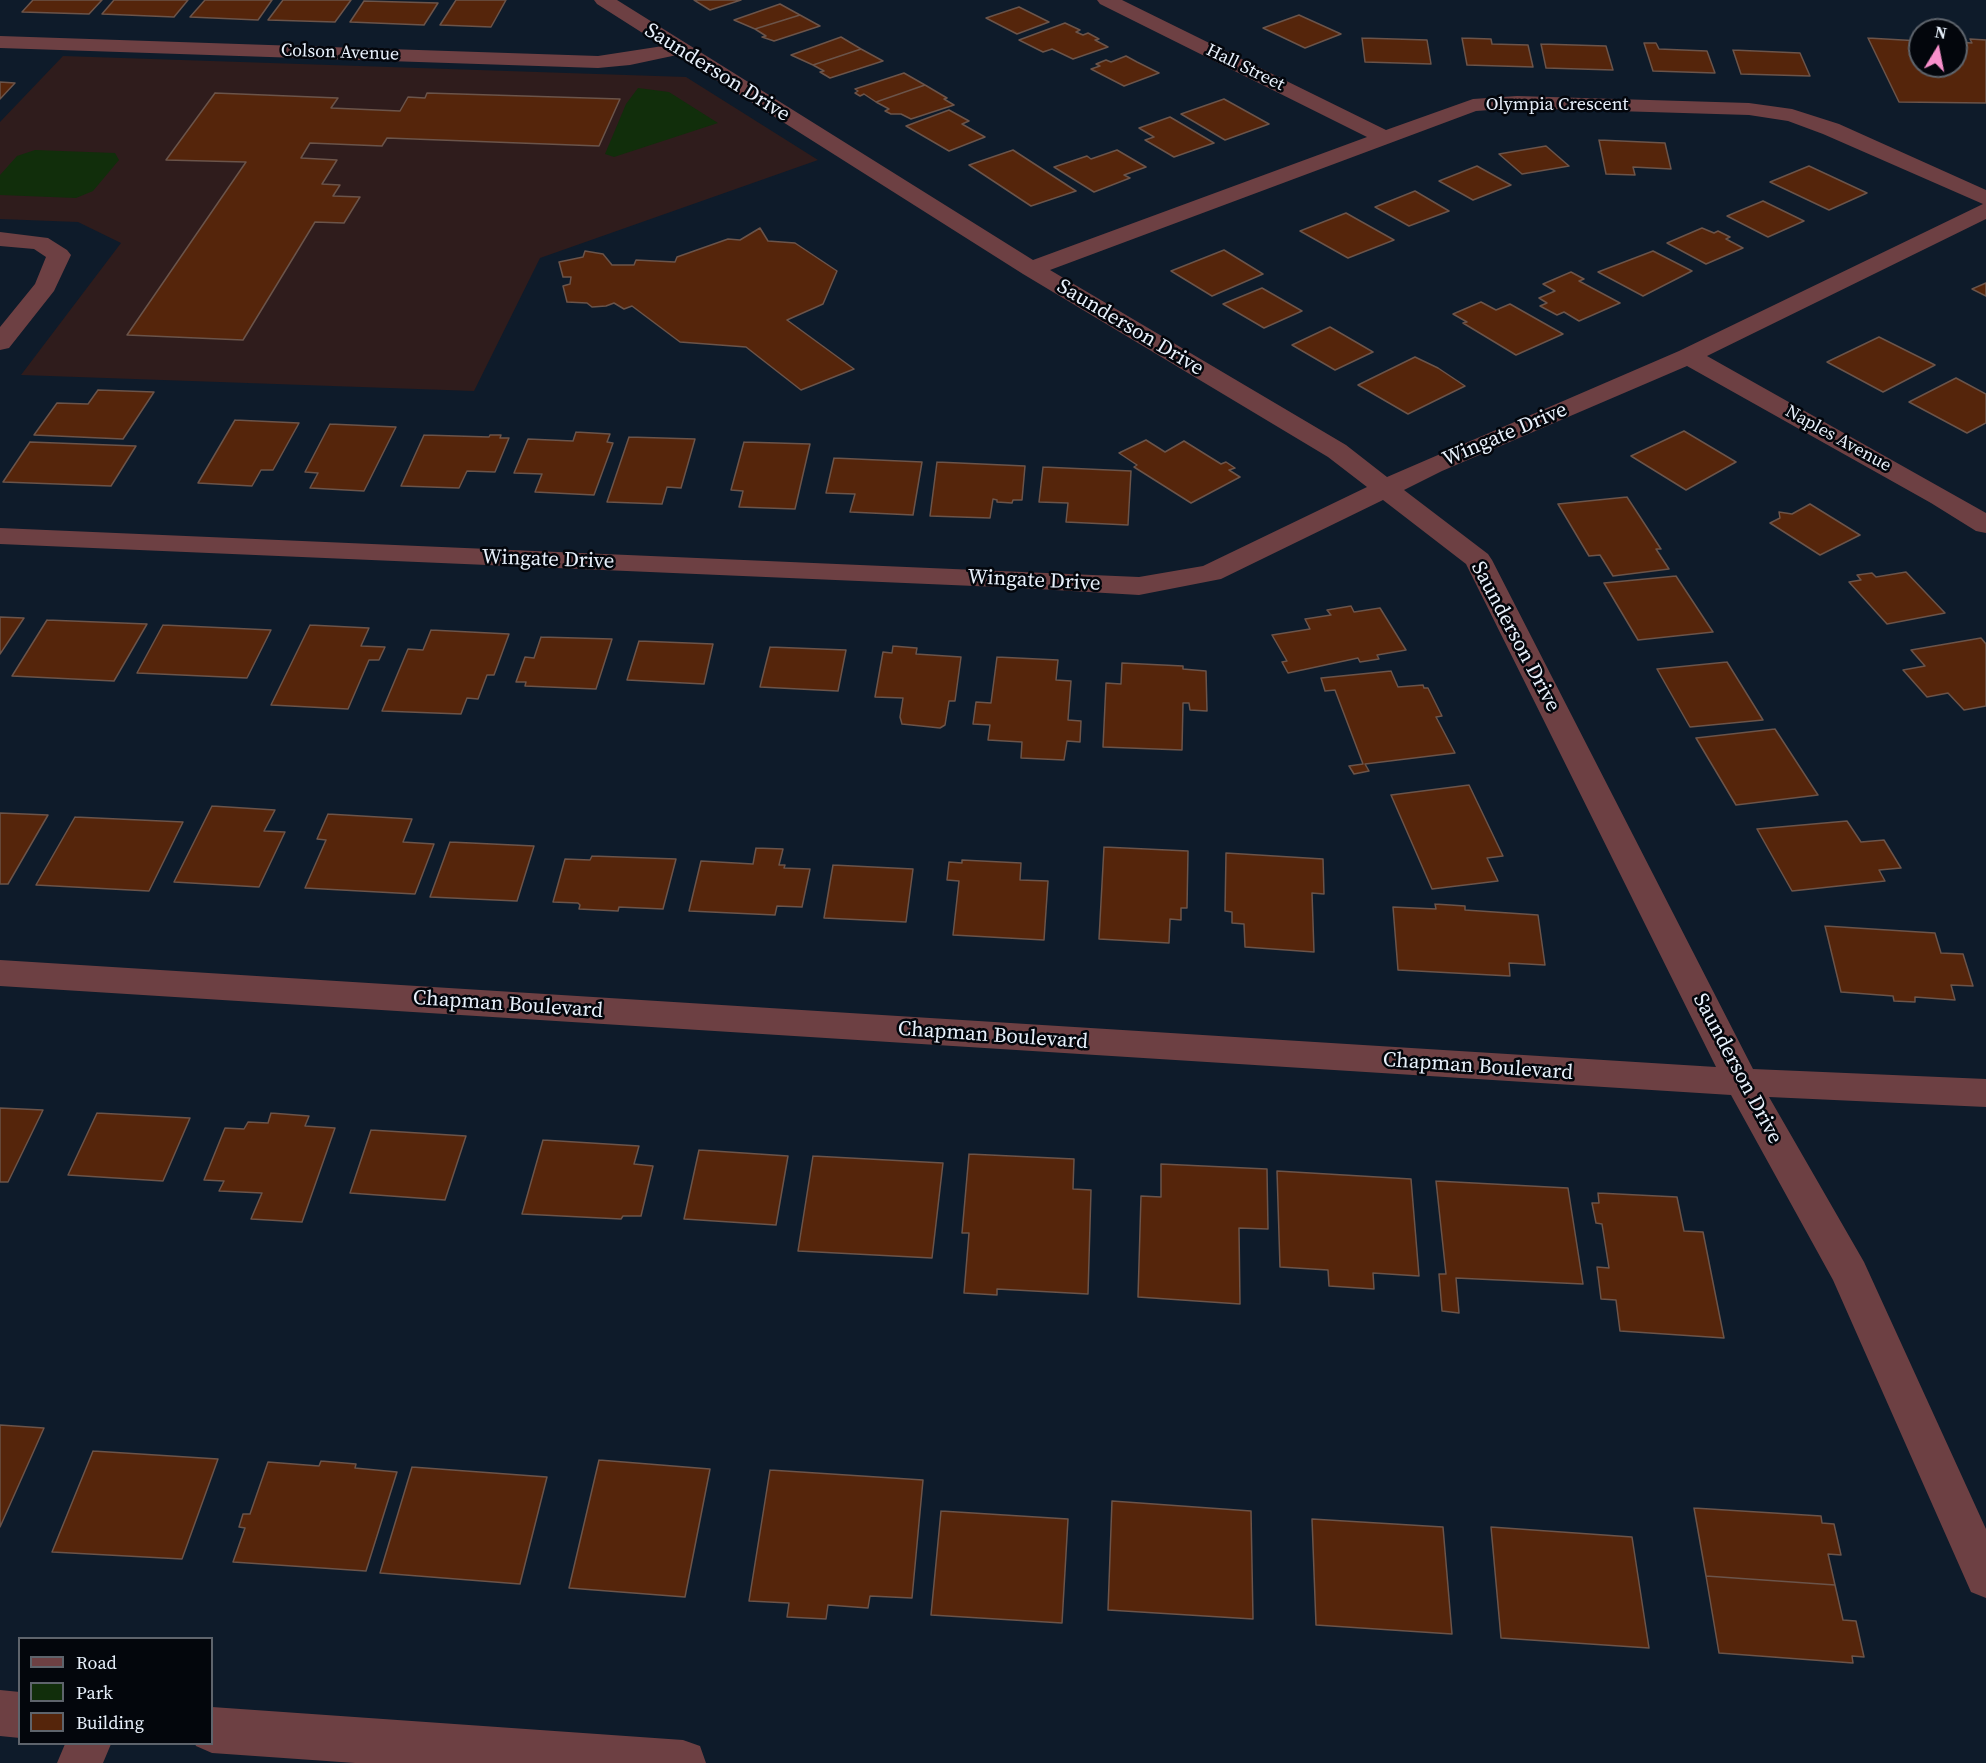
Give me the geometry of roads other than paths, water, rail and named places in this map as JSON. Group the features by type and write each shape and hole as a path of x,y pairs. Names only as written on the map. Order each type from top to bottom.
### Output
{"street":[{"name":"Saunderson Drive","path":"604,0 679,50 1031,269 1337,451 1478,560 1742,1083 1850,1274 1986,1577"},
{"name":"Hall Street","path":"1107,0 1384,136"},
{"name":"Colson Avenue","path":"0,42 598,62 679,50"},
{"name":"Olympia Crescent","path":"1031,269 1384,136 1473,105 1517,102 1749,109 1792,115 1831,129 1986,198"},
{"name":"Wingate Drive","path":"0,537 1021,579 1138,586 1211,573 1386,488 1688,356 1986,210"},
{"path":"0,239 40,243 59,255 46,286 0,343"},
{"name":"Naples Avenue","path":"1688,356 1941,497 1986,525"},
{"name":"Chapman Boulevard","path":"0,973 1742,1083 1986,1093"},
{"path":"0,1713 18,1715"},
{"path":"213,1730 683,1763"},
{"path":"80,1763 87,1745"}]}
